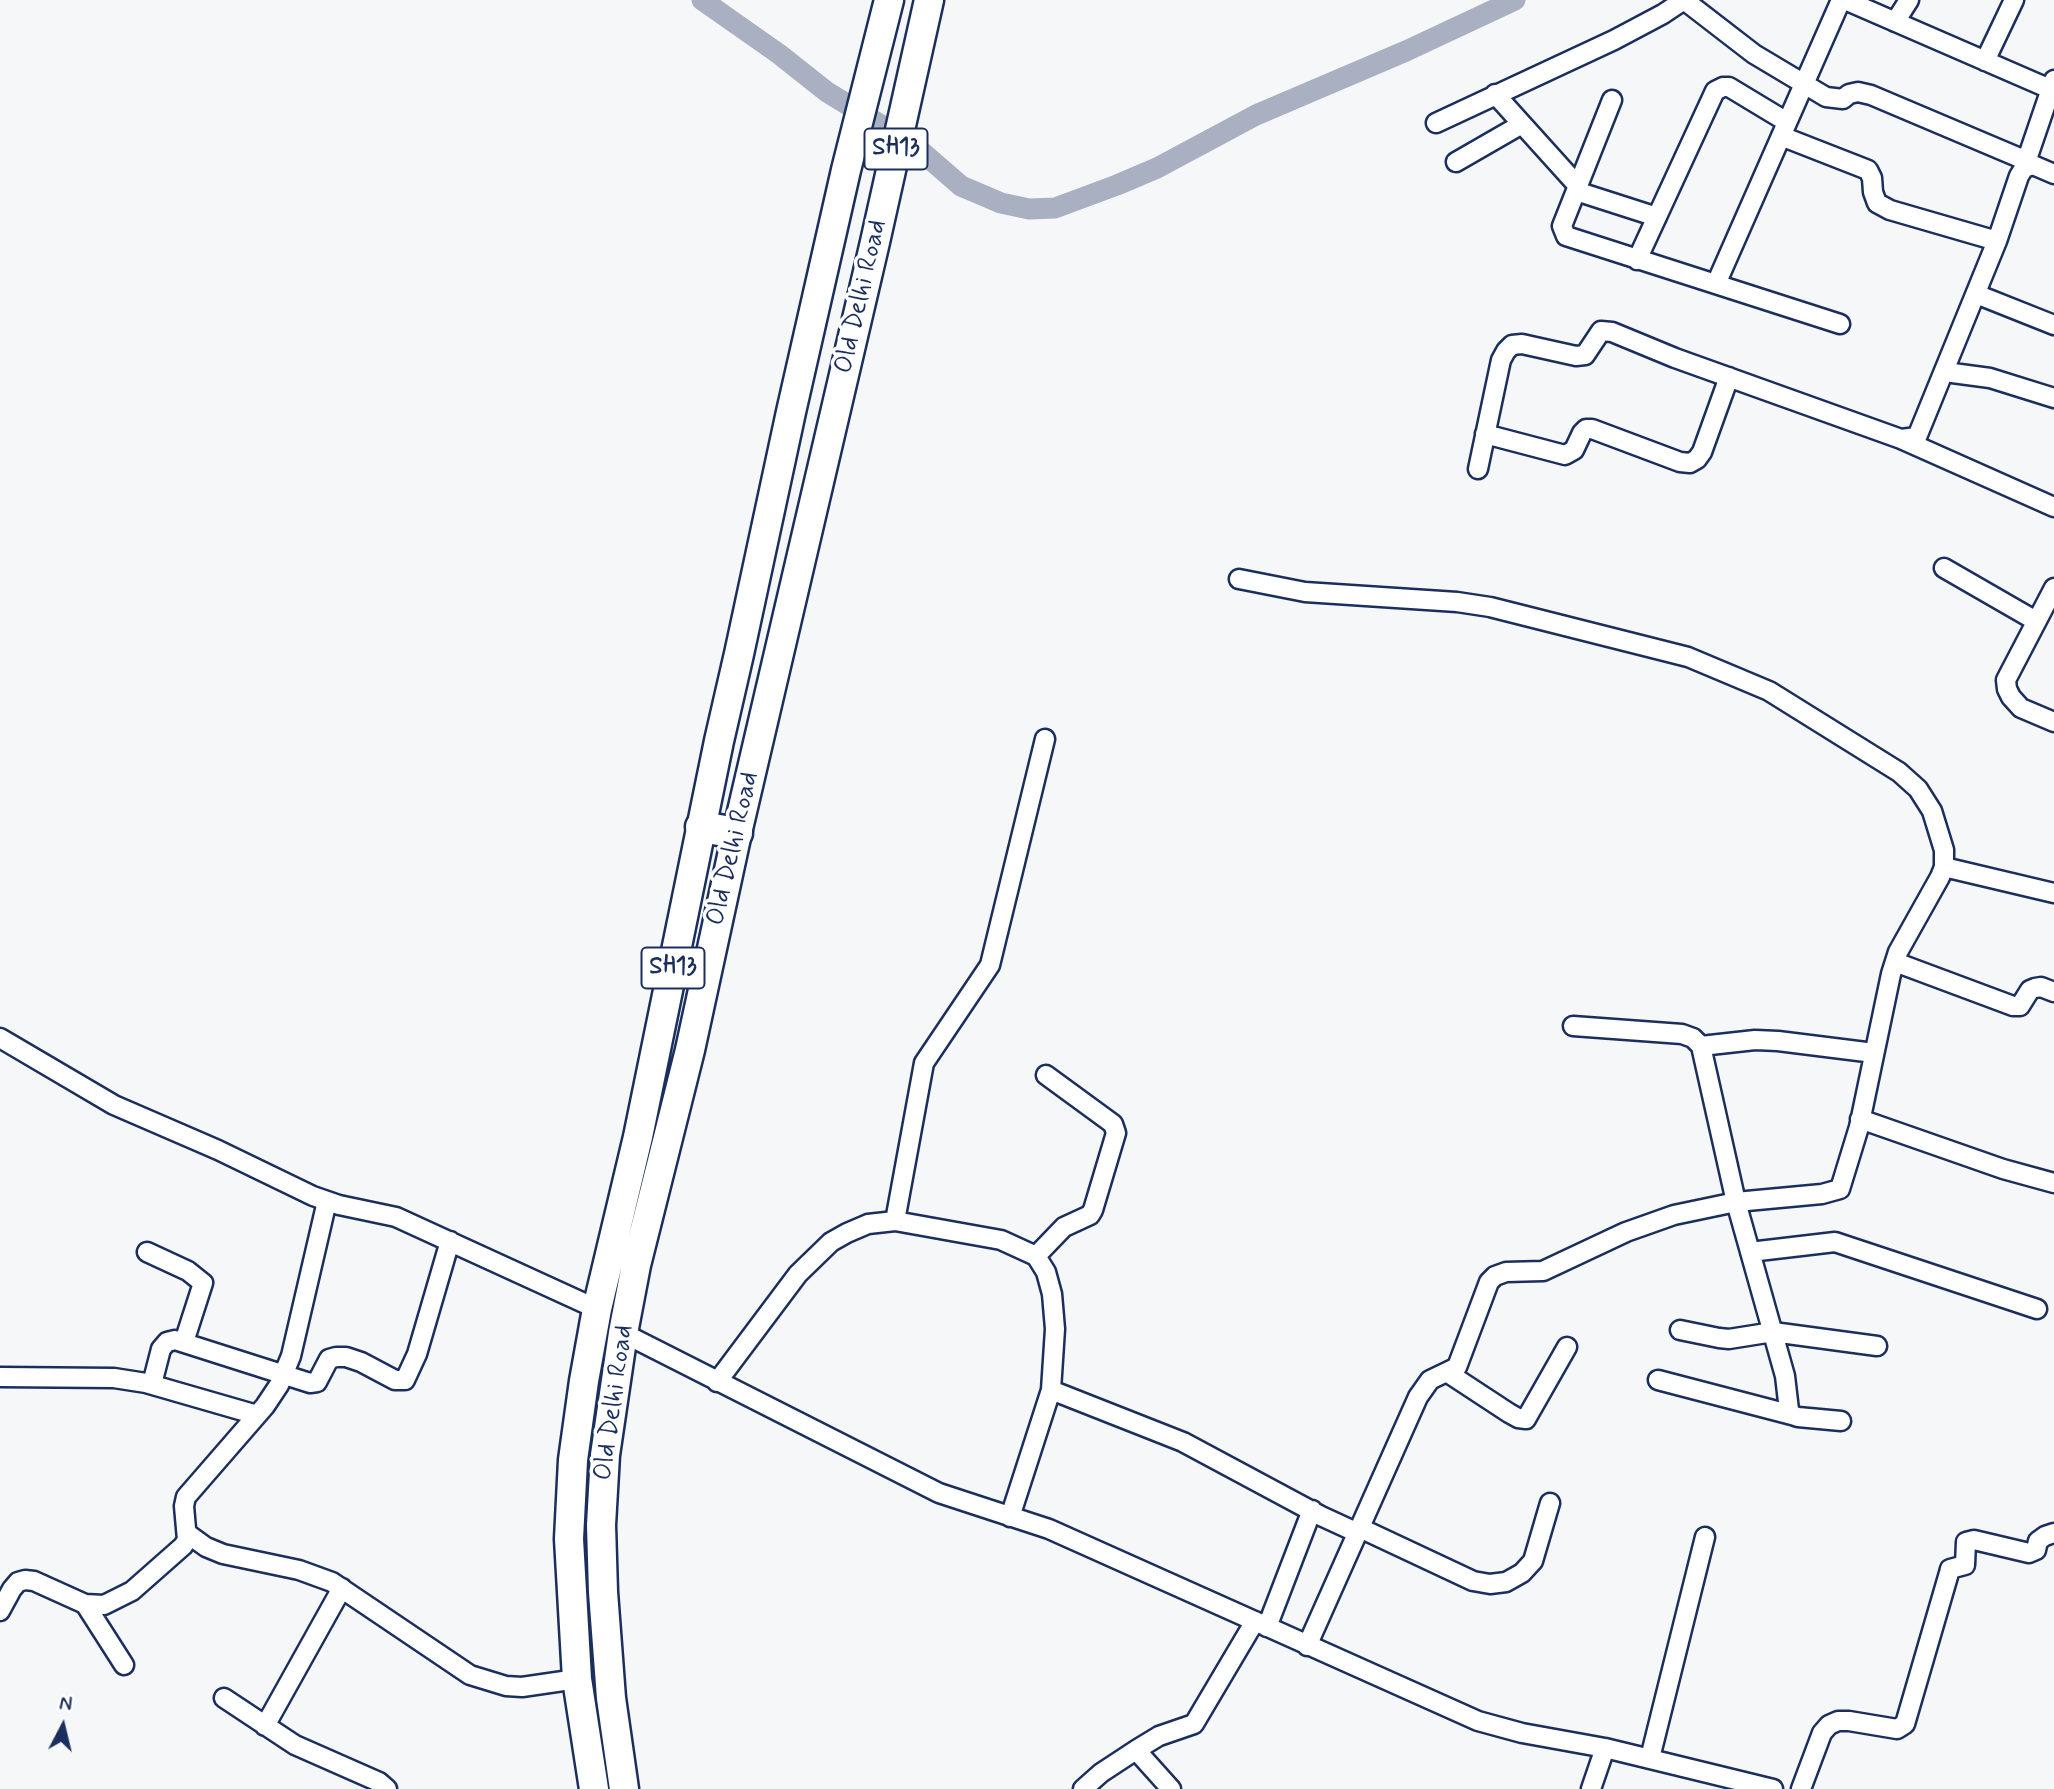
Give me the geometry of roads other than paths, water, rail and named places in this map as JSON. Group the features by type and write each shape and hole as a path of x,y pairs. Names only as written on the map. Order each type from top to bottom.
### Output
{"highway":[{"path":"701,827 737,833"}],"main road":[{"name":"Old Delhi Road","path":"624,1789 611,1698 601,1525 605,1455 623,1333 636,1265 690,1050 737,833 929,0"},
{"name":"Old Delhi Road","path":"593,1789 578,1679 569,1539 573,1460 597,1309 638,1137 790,412 886,12"}],"street":[{"path":"1436,123 1614,40 1684,0 1743,47 1836,100 1858,92 1871,95 2025,164 2054,174"},
{"path":"1716,284 1843,0 1985,61 2052,85 1997,241 1945,372 1917,437 1901,439"},
{"path":"1895,22 1909,0"},
{"path":"1985,61 2014,0"},
{"path":"1637,260 1715,91 1729,87 1784,129 1868,170 1877,203 1890,211 1997,241"},
{"path":"1495,94 1577,188 1657,217"},
{"path":"1612,100 1562,226 1566,236 1840,324"},
{"path":"1456,162 1521,124"},
{"path":"1976,293 2054,325"},
{"path":"1478,469 1502,360 1512,345 1522,344 1576,356 1585,355 1601,331 1612,332 1901,439 2054,507"},
{"path":"1945,372 1990,378 2054,398"},
{"path":"1485,434 1565,455 1574,450 1586,429 1592,429 1680,462 1690,463 1702,452 1729,377"},
{"path":"1944,568 2036,621"},
{"path":"1239,579 1304,592 1457,602 1490,607 1665,650 1710,666 1769,691 1899,772 1918,789 1932,811 1944,850 1944,867 1898,952 1860,1119 1844,1183 1840,1189 1833,1193 1736,1202 1674,1215 1637,1228 1543,1271 1506,1272 1495,1276 1489,1282 1457,1367 1430,1380 1424,1386 1307,1646"},
{"path":"2054,589 2006,680 2011,697 2021,708 2054,722"},
{"path":"895,1221 924,1063 990,965 1045,738"},
{"path":"1944,867 2054,893"},
{"path":"1895,962 2012,1006 2020,1006 2030,990 2035,988 2041,987 2054,992"},
{"path":"1573,1026 1682,1034 1693,1038 1701,1046 1736,1202 1785,1376 1791,1415"},
{"path":"0,1038 114,1105 327,1202 396,1217 597,1309"},
{"path":"1701,1046 1755,1040 1874,1053"},
{"path":"1036,1256 1064,1227 1090,1215 1116,1133 1113,1124 1046,1075"},
{"path":"1860,1119 2003,1169 2054,1182"},
{"path":"0,1611 12,1588 25,1580 34,1581 85,1604 104,1605 132,1591 183,1546 188,1534 184,1506 186,1497 257,1415 279,1385 291,1356 327,1202"},
{"path":"717,1382 798,1274 823,1249 847,1233 868,1224 895,1221 1001,1240 1036,1256 1046,1272 1052,1294 1055,1350 1051,1391 1010,1517"},
{"path":"152,1384 161,1349 167,1342 184,1342 310,1383 317,1382 329,1360 346,1357 395,1380 405,1380 421,1343 450,1241"},
{"path":"1750,1252 1835,1242 2036,1309"},
{"path":"147,1252 188,1271 203,1283 184,1342"},
{"path":"1680,1330 1729,1339 1773,1332 1877,1346"},
{"path":"623,1333 939,1493 1048,1529 1478,1721 1522,1733 1650,1758 1722,1783 1773,1789"},
{"path":"1448,1373 1509,1413 1526,1419 1567,1347"},
{"path":"0,1377 114,1378 152,1384 257,1415"},
{"path":"1658,1380 1791,1415 1841,1420"},
{"path":"1051,1391 1183,1442 1311,1510 1465,1578 1490,1584 1506,1582 1522,1573 1533,1560 1550,1503"},
{"path":"1083,1789 1101,1773 1136,1750 1159,1737 1194,1724 1261,1624 1311,1510"},
{"path":"188,1534 206,1547 223,1554 318,1575 342,1588 470,1675 506,1686 522,1687 578,1679"},
{"path":"1801,1789 1822,1733 1829,1725 1838,1721 1849,1721 1898,1729 1905,1724 1949,1573 1965,1565 1966,1542 1974,1539 2029,1553 2036,1550 2038,1541 2054,1534"},
{"path":"1650,1758 1705,1537"},
{"path":"265,1726 342,1588"},
{"path":"85,1604 124,1665"},
{"path":"224,1698 295,1745 379,1782 387,1789"},
{"path":"1591,1789 1605,1748"},
{"path":"1136,1750 1171,1789"}],"waterway":[{"path":"702,0 779,54 827,92 915,146 961,186 1001,203 1029,209 1055,208 1157,168 1256,115 1406,51 1515,0"}]}
